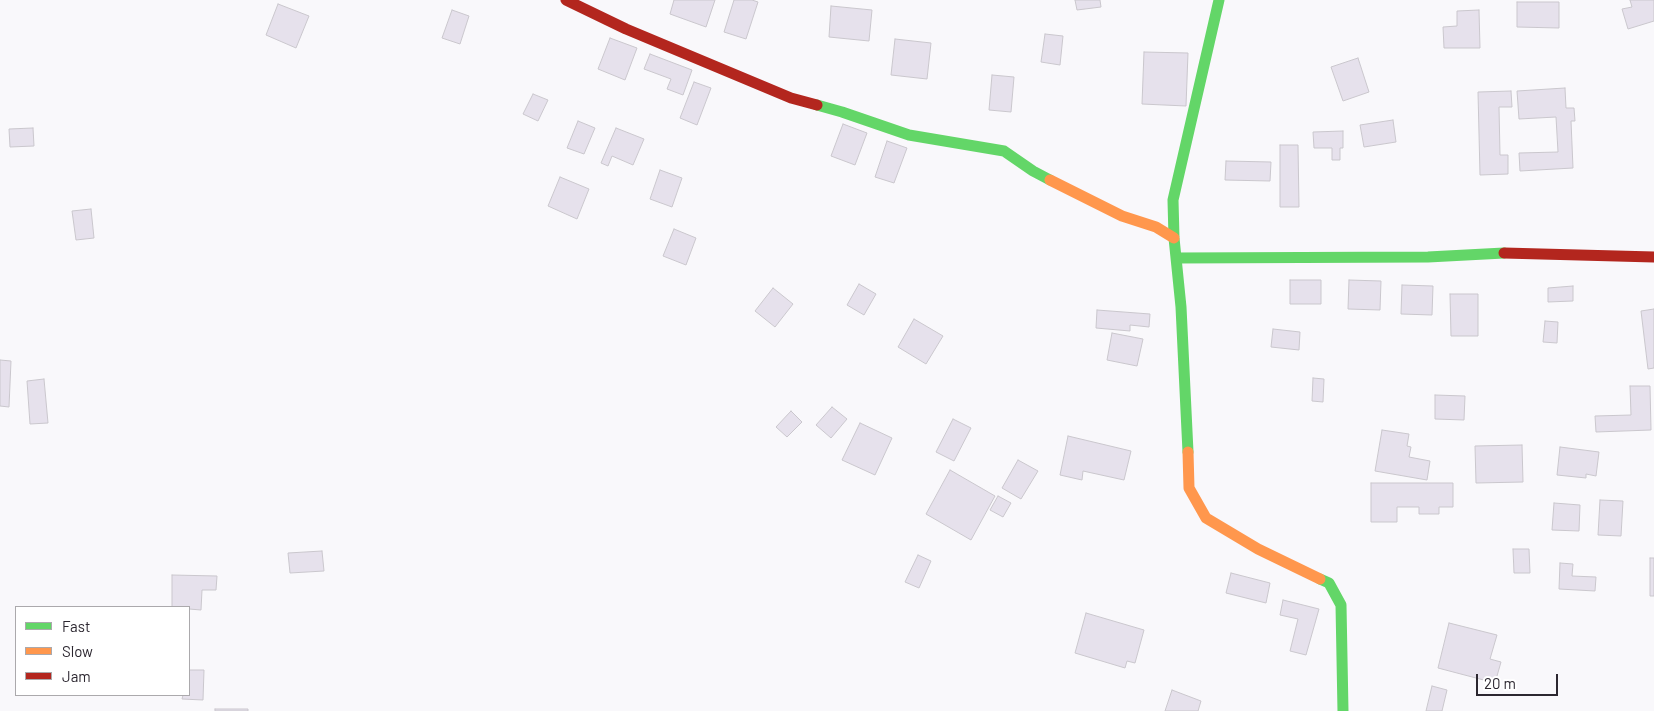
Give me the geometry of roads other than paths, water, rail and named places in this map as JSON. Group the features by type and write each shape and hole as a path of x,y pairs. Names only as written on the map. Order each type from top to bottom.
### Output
{"street":[{"path":"566,0 626,29 791,98 842,112 909,135 1004,151 1034,171 1088,200 1122,216 1156,227 1174,238"},
{"path":"1219,0 1173,200 1174,238 1188,423 1189,488 1206,518 1258,549 1329,583 1341,605 1343,711"},
{"path":"1176,258 1428,257 1505,253 1654,256"}]}
